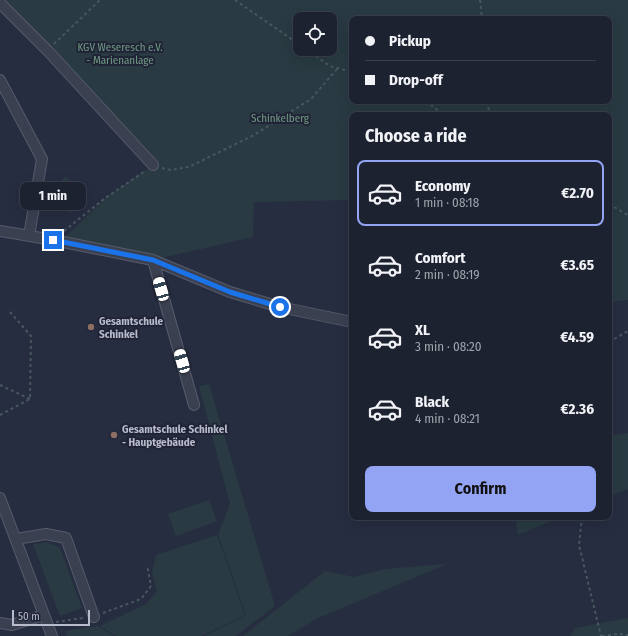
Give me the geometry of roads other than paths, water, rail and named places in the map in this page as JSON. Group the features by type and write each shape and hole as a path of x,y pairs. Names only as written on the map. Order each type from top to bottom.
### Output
{"street":[{"path":"0,3 48,51 153,166"},
{"path":"0,80 42,159 29,236"},
{"path":"0,231 153,260 230,292 280,307 349,321"},
{"path":"153,260 194,405"},
{"path":"0,498 52,636"},
{"path":"16,539 46,534 66,538 94,617"},
{"path":"0,623 12,625 46,619"}],"place":[{"name":"Gesamtschule Schinkel","path":"91,327"},
{"name":"Gesamtschule Schinkel - Hauptgebäude","path":"114,435"}],"park label":[{"name":"KGV Weseresch e.V. - Marienanlage","path":"120,53"},
{"name":"Schinkelberg","path":"280,118"}]}
